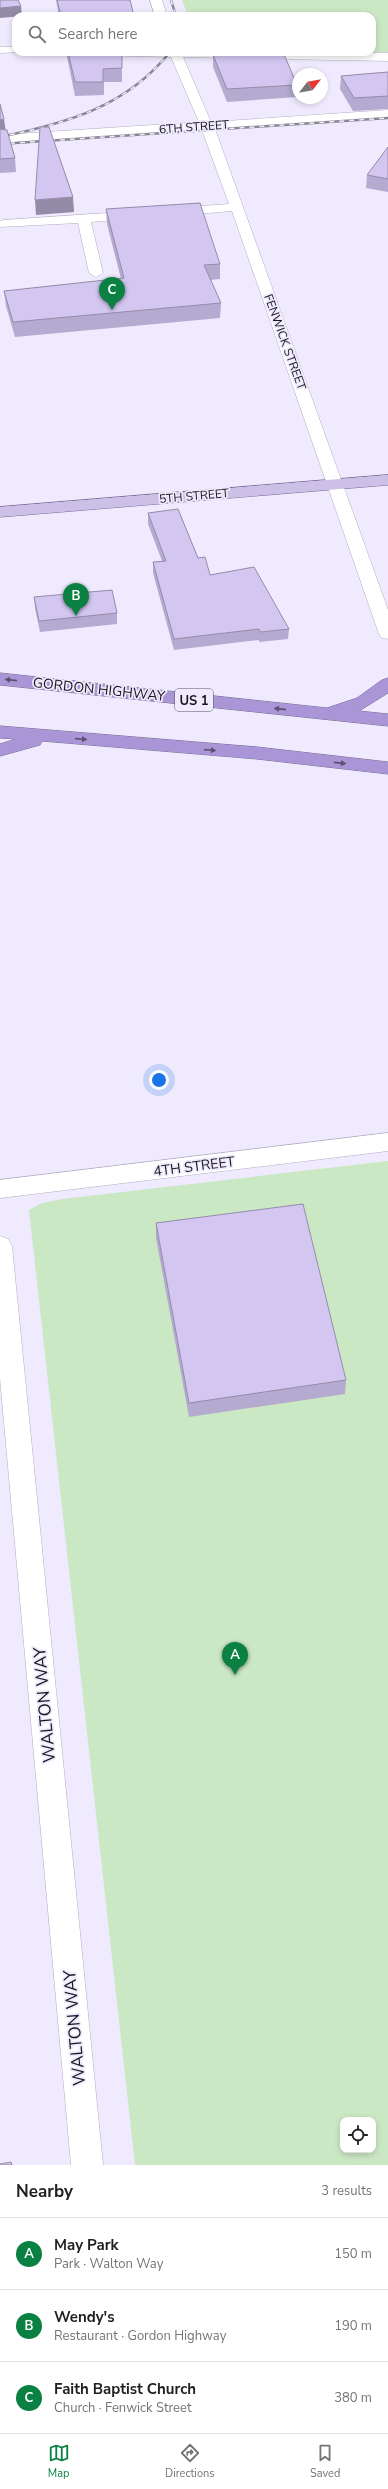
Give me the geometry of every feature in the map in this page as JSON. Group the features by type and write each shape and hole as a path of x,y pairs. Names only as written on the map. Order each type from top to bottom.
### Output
{"highway":[{"name":"GORDON HIGHWAY","path":"0,679 388,720"},
{"path":"311,712 350,710 369,699 388,684"},
{"path":"0,732 257,753 388,768"},
{"path":"0,750 11,746 52,737"}],"main road":[{"name":"5TH STREET","path":"0,512 388,480"}],"street":[{"path":"156,0 160,12"},
{"path":"0,50 12,50"},
{"name":"FENWICK STREET","path":"176,56 208,130 238,207 388,634"},
{"path":"335,56 388,57"},
{"name":"6TH STREET","path":"0,146 388,114"},
{"name":"6TH STREET","path":"0,139 388,122"},
{"path":"4,224 238,207"},
{"path":"84,219 96,273"},
{"name":"4TH STREET","path":"0,1189 388,1142"},
{"name":"WALTON WAY","path":"0,1246 87,2165"}],"green space":[{"path":"182,0 388,0 388,52 376,52 376,12 186,12"},
{"path":"388,1161 388,2165 135,2165 29,1210 42,1203 62,1199"}],"building":[{"path":"0,0 18,0 21,6 0,8"},
{"path":"57,0 130,0 133,12 60,12"},
{"path":"69,56 122,56 122,68 103,69 103,82 75,82"},
{"path":"213,56 285,56 292,73 292,85 227,89"},
{"path":"388,72 388,96 354,98 341,76"},
{"path":"0,104 4,119 0,120"},
{"path":"40,127 49,127 73,197 35,200"},
{"path":"0,129 7,130 15,158 0,159"},
{"path":"388,147 388,179 367,175"},
{"path":"200,203 220,264 204,265 221,303 13,322 4,291 124,278 106,209"},
{"path":"178,509 198,558 205,557 210,575 254,567 289,629 260,632 259,629 174,639 153,562 166,561 148,513"},
{"path":"112,590 117,613 39,621 34,597"},
{"path":"303,1204 346,1380 189,1403 156,1223"},
{"path":"11,2162 12,2165 0,2165 0,2164"}],"railway":[{"path":"171,0 175,12"},
{"path":"0,137 49,126 94,110 134,87 153,71 166,56"},
{"path":"0,144 388,118"}],"place":[{"name":"Faith Baptist Church","path":"112,310"},
{"name":"Wendy's","path":"76,616"},
{"name":"May Park","path":"235,1675"}]}
